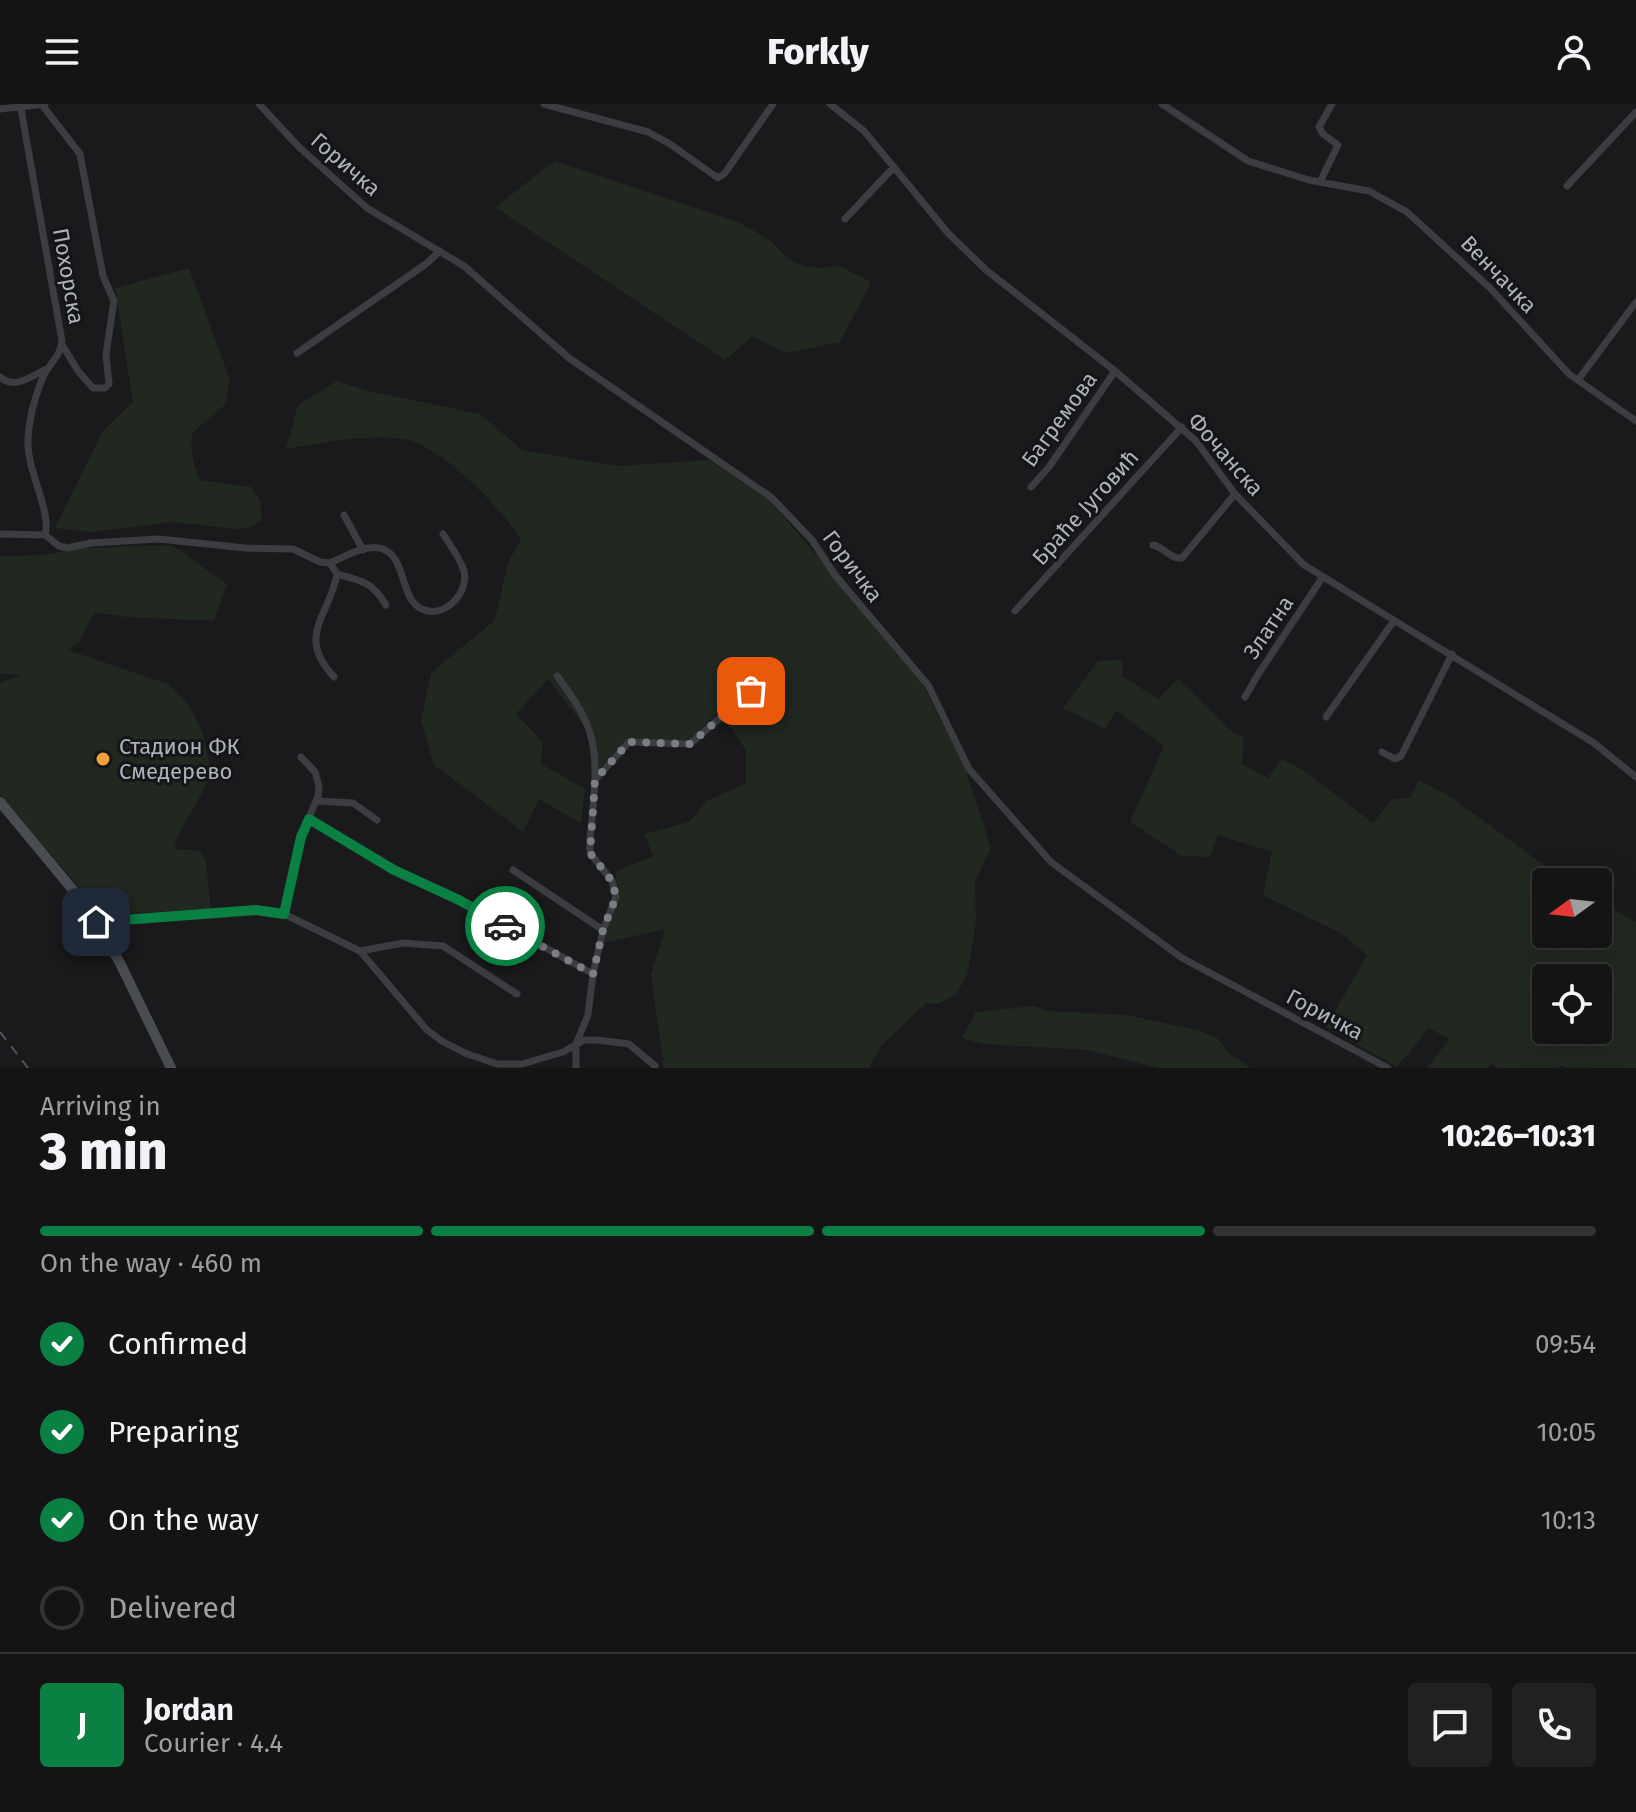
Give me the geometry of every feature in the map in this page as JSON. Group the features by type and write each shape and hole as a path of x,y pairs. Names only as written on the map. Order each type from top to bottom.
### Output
{"main road":[{"path":"0,802 60,871 96,922 137,996 171,1068"}],"street":[{"name":"Горичка","path":"259,104 284,132 382,219 440,251 482,280 555,347 596,379 772,498 812,540 821,557 862,609 928,685 966,765 1051,862 1182,958 1388,1068"},
{"path":"544,104 648,132 718,178 725,173 773,104"},
{"name":"Фочанска","path":"830,104 864,131 948,233 986,270 1182,427 1207,453 1235,494 1284,547 1322,578 1452,654 1594,743 1636,777"},
{"name":"Венчачка","path":"1162,104 1239,157 1280,172 1369,191 1416,218 1490,288 1550,356 1633,419"},
{"path":"1320,182 1338,145 1319,127 1332,104"},
{"path":"0,109 44,105 80,154 103,276 114,301 106,354 109,384 93,388 63,346"},
{"name":"Похорска","path":"21,109 63,346 47,369 33,410 28,446 30,468 46,517 45,535"},
{"path":"1567,186 1636,112"},
{"path":"845,219 894,167"},
{"path":"297,353 426,264 440,251"},
{"path":"1578,380 1636,302"},
{"path":"0,377 14,383 47,369"},
{"name":"Багремова","path":"1031,487 1049,467 1115,371"},
{"path":"1633,419 1636,409"},
{"name":"Браће Југовић","path":"1015,611 1182,427"},
{"path":"1153,545 1174,558 1182,558 1235,494"},
{"path":"344,515 363,550"},
{"path":"0,534 45,535 55,544 67,548 102,542 159,539 245,548 293,549 320,562 330,563 374,547 388,552 398,565 414,603 428,611 440,611 452,604 465,577 443,534"},
{"path":"330,563 337,574 365,581 386,605"},
{"path":"334,677 320,657 315,631 332,595 337,574"},
{"name":"Златна","path":"1245,697 1322,578"},
{"path":"1326,717 1393,622"},
{"path":"1382,752 1395,759 1401,756 1452,654"},
{"path":"557,676 590,727 595,750 590,853 608,875 616,893 593,974 590,1008 576,1044 576,1068"},
{"path":"595,780 629,742 690,744 751,691"},
{"path":"284,914 301,837 318,801 319,786 315,772 301,757"},
{"path":"318,801 353,803 377,820"},
{"path":"309,819 394,870 459,900 593,974"},
{"path":"513,870 603,930"},
{"path":"96,922 256,910 284,914 360,951 427,1030 465,1053 487,1062 510,1065 542,1059 588,1040 625,1043 655,1066"},
{"path":"360,951 403,943 443,946 517,994"}],"shaded area":[{"path":"555,161 741,223 772,242 788,259 804,266 839,266 871,282 840,342 785,353 753,336 725,360 495,207"},
{"path":"189,268 230,380 225,405 192,433 196,468 200,480 251,487 260,500 262,520 251,527 236,529 173,522 89,532 55,528 103,431 133,402 115,288"},
{"path":"337,381 369,391 480,414 522,450 617,466 709,460 771,502 916,672 965,768 991,848 975,881 976,922 967,976 956,994 939,1004 926,1003 881,1046 869,1068 664,1068 651,975 665,929 604,943 617,871 653,856 644,834 689,822 707,801 746,783 746,750 719,711 688,742 628,738 598,770 586,728 548,679 516,714 543,742 541,764 585,789 581,823 539,799 523,832 434,765 421,721 431,673 495,620 508,562 521,540 469,479 417,443 374,438 286,449 298,405"},
{"path":"172,545 227,584 214,621 127,617 94,612 79,643 67,650 168,684 191,708 202,731 212,775 175,841 176,849 201,851 206,862 211,909 98,915 71,878 0,795 0,683 21,675 0,674 0,556 42,555 83,548"},
{"path":"1123,660 1122,676 1158,699 1178,679 1230,730 1244,738 1242,764 1268,778 1282,759 1306,772 1373,823 1391,799 1410,798 1419,780 1451,797 1548,868 1532,868 1532,948 1612,948 1612,908 1636,922 1636,1068 1566,1068 1562,1065 1559,1068 1499,1068 1491,1064 1488,1068 1427,1068 1449,1039 1429,1028 1397,1067 1326,1027 1367,955 1342,934 1263,895 1272,852 1218,835 1210,857 1182,856 1130,822 1164,746 1116,711 1105,729 1063,708 1098,661"},
{"path":"1034,1006 1048,1011 1127,1015 1201,1031 1217,1038 1228,1052 1251,1068 1159,1068 1087,1050 984,1044 962,1038 976,1012"}],"railway":[{"path":"0,1032 28,1068"}],"way so far":[{"path":"505,926 593,974 603,930 616,897 612,881 590,853 595,780 629,742 690,744 751,691"}],"place":[{"name":"Стадион ФК Смедерево","path":"103,759"}],"route":[{"path":"96,922 256,910 284,914 301,837 309,819 361,852 505,926"}]}
